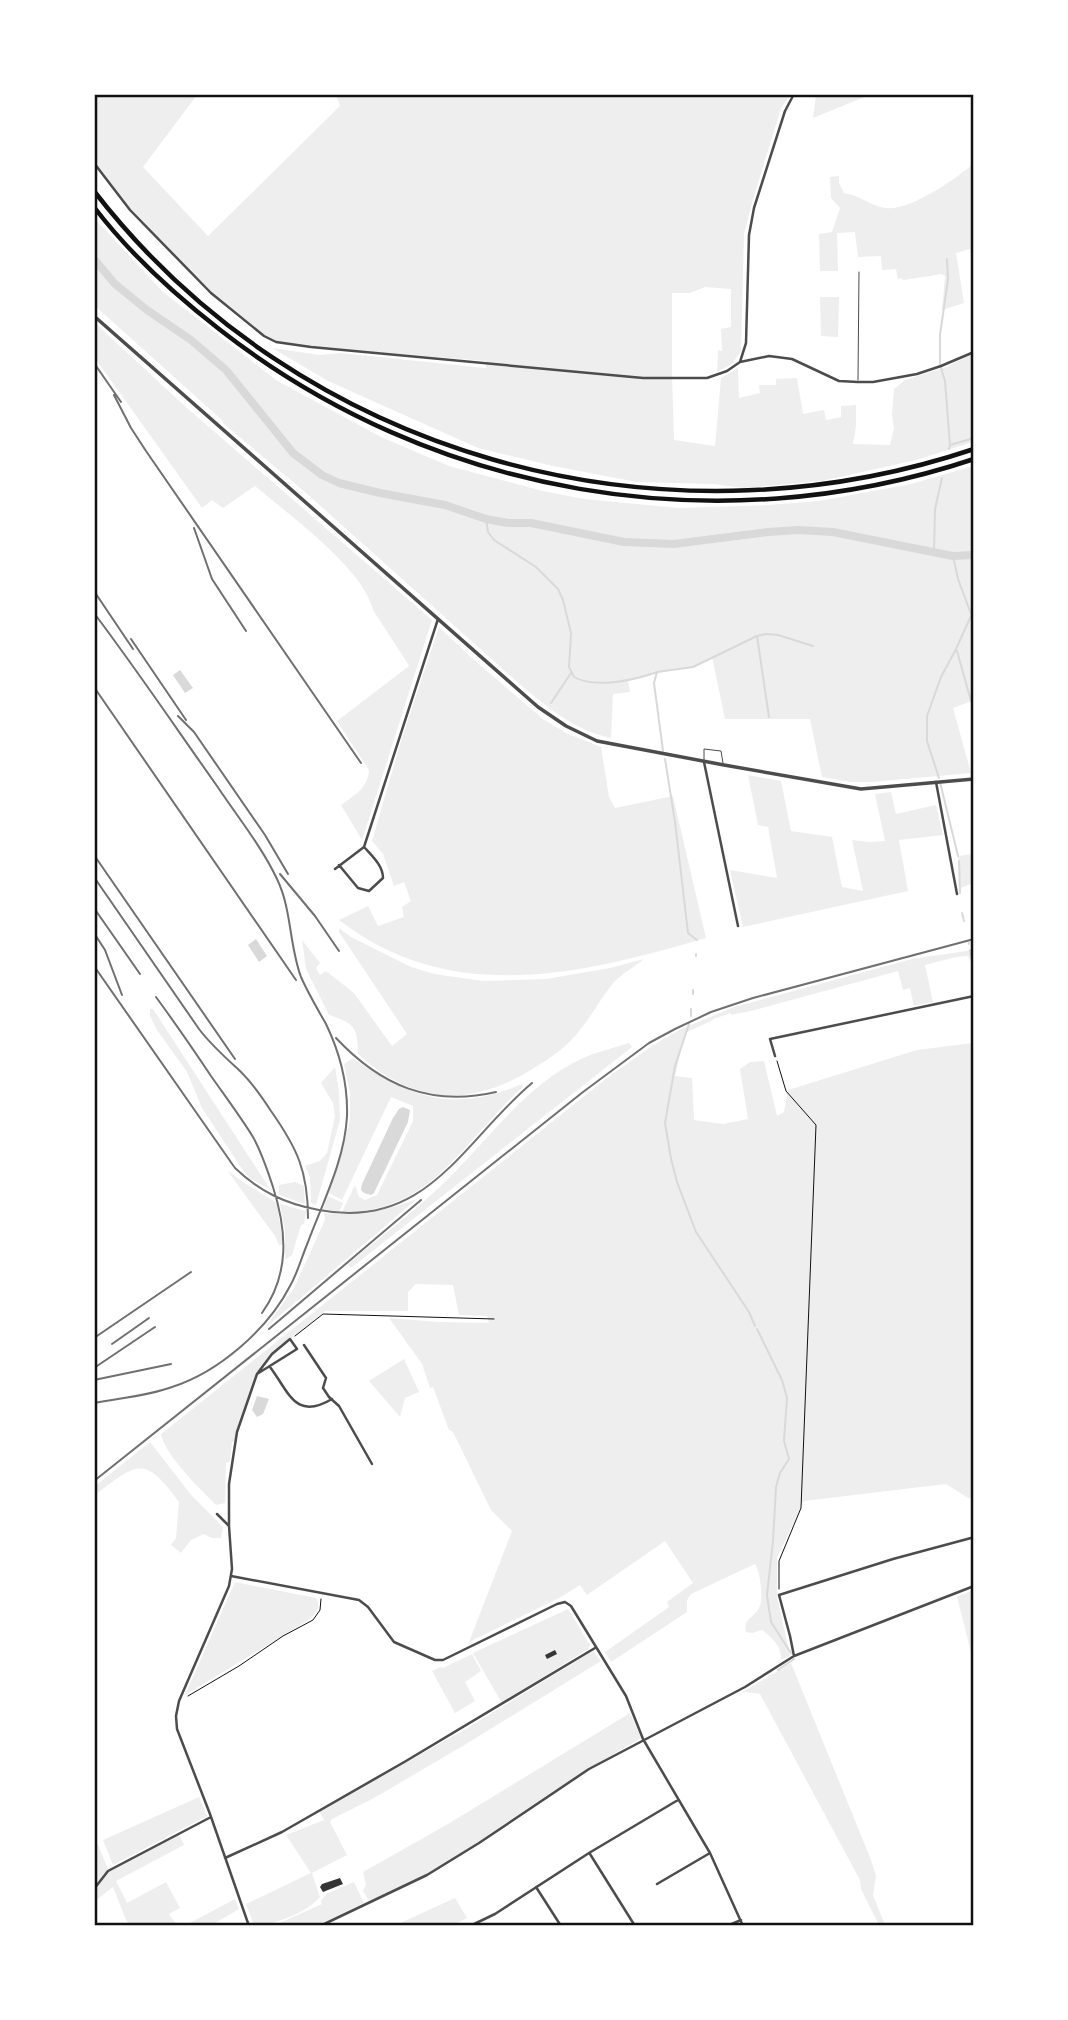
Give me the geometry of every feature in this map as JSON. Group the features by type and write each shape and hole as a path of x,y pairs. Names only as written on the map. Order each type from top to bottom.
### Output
{"highway":[{"path":"94,191 125,229 167,271 211,311 276,359 376,415 431,439 485,457 554,475 631,487 721,492 794,488 861,478 974,449"},
{"path":"94,207 149,268 182,298 230,338 279,373 372,424 482,466 552,485 609,494 675,500 759,500 885,484 974,459"}],"street":[{"path":"740,362 746,344 749,235 754,208 785,111 794,94"},
{"path":"94,163 130,210 166,249 211,293 264,336 276,342 643,378 707,378 727,371 740,362 769,356 792,359 839,381 858,382 917,374 974,352"},
{"path":"94,316 538,707 566,726 597,741 861,789 974,779"},
{"path":"335,869 364,847 438,619"},
{"path":"704,762 738,926"},
{"path":"936,782 957,894"},
{"path":"339,865 358,888 369,891 374,888 383,878 383,874 378,863 364,847"},
{"path":"775,1056 770,1039 974,996"},
{"path":"249,1926 177,1730 176,1716 179,1701 229,1586 232,1569 229,1484 237,1432 257,1374 272,1354 290,1339 297,1349 257,1374"},
{"path":"304,1345 326,1378 323,1388 339,1406 372,1464"},
{"path":"270,1367 291,1399 299,1406 314,1407 332,1399"},
{"path":"217,1514 229,1526"},
{"path":"794,1656 779,1595 971,1538"},
{"path":"231,1576 359,1600 368,1607 394,1642 435,1660 443,1660 557,1604 565,1602 571,1606 626,1696 643,1739 710,1853 744,1926"},
{"path":"320,1926 427,1875 589,1769 745,1687 794,1656 974,1586"},
{"path":"225,1858 282,1832 595,1647"},
{"path":"470,1926 495,1914 678,1800"},
{"path":"94,1889 108,1871 211,1817"},
{"path":"589,1853 635,1926"},
{"path":"657,1884 710,1853"},
{"path":"536,1887 561,1926"},
{"path":"727,1926 741,1920"}],"lane":[{"path":"858,382 859,272"},
{"path":"704,762 704,749 721,751 724,765"}],"path":[{"path":"775,1056 786,1091 816,1125 801,1508 779,1561 779,1595"},
{"path":"290,1339 323,1314 494,1319"},
{"path":"179,1701 313,1620 320,1610 321,1593"}],"shaded area":[{"path":"866,94 867,96 813,118 816,95"},
{"path":"95,95 197,95 143,167 208,236 340,106 336,95 790,95 781,108 744,234 741,351 732,364 717,372 718,350 722,351 721,329 731,327 731,289 705,287 690,293 672,293 674,440 715,446 721,378 738,368 739,398 760,393 759,385 776,385 776,379 797,378 803,414 824,410 826,420 841,417 841,406 856,405 853,444 890,445 894,429 894,389 905,380 946,367 973,354 973,442 916,460 822,481 744,488 712,484 637,482 478,448 328,381 272,348 320,355 340,353 486,368 486,361 311,347 276,342 264,336 211,293 130,210 95,163"},
{"path":"973,164 973,265 970,249 956,253 964,303 942,310 945,276 942,274 898,280 896,269 882,270 881,256 858,257 855,232 837,233 838,271 820,271 819,234 832,232 840,208 831,198 830,177 839,176 844,193 880,207 895,208 931,193"},
{"path":"95,219 163,292 276,380 381,437 449,466 584,499 679,508 819,501 911,484 973,466 973,702 953,708 971,773 873,782 850,782 822,777 810,719 725,719 712,657 693,667 651,672 652,675 628,681 630,692 613,694 611,738 565,719 524,688 306,493 223,423 95,306"},
{"path":"820,297 839,297 838,337 821,336"},
{"path":"95,323 187,408 432,620 362,840 341,805 363,786 369,770 337,721 409,666 408,664 355,577 323,543 255,486 223,508 212,500 202,508 95,358"},
{"path":"439,627 543,719 566,733 601,747 609,797 615,808 673,796 706,938 612,963 565,971 518,975 472,973 426,965 382,947 339,920 368,906 378,926 404,917 402,907 411,901 404,882 394,886 383,854 372,841 401,741"},
{"path":"180,670 193,688 185,693 173,675"},
{"path":"748,775 781,781 791,831 832,837 842,887 863,891 852,840 885,841 875,794 891,792 896,814 936,805 943,835 899,840 908,891 743,927 730,870 777,878 768,827 758,825"},
{"path":"973,854 973,883 961,888 958,856"},
{"path":"339,928 351,937 411,967 434,974 483,981 546,979 644,959 614,982 576,1035 545,1061 511,1081 488,1090 465,1095 443,1095 400,1083 379,1071 358,1054 357,1037 349,1023 329,1015 306,969 302,940 320,963 316,968 320,975 326,971 354,993 392,1046 407,1034 339,932"},
{"path":"256,939 267,956 259,962 248,945"},
{"path":"973,950 973,960 970,961 968,956 925,965 933,1002 914,1006 910,988 903,990 898,971 755,1010 731,1013 685,1033 675,1076 692,1078 694,1120 723,1124 748,1119 740,1069 750,1062 764,1061 777,1116 784,1112 788,1090 917,1050 973,1043 973,1498 968,1498 946,1484 804,1501 777,1558 777,1596 790,1656 781,1660 778,1646 762,1630 746,1632 747,1621 757,1612 761,1599 761,1585 755,1564 691,1594 687,1600 687,1612 611,1662 605,1652 669,1607 667,1602 693,1583 665,1541 587,1595 580,1585 469,1642 512,1531 491,1510 453,1432 449,1430 422,1364 389,1318 489,1323 487,1316 459,1315 453,1285 416,1284 408,1292 408,1311 325,1311 272,1354 257,1374 235,1441 232,1442 230,1462 226,1463 225,1503 216,1505 169,1452 161,1434 607,1078 652,1046 679,1030 734,1007 912,959"},
{"path":"150,1009 153,1009 270,1189 250,1179 240,1166 202,1108 187,1072 157,1030 150,1016"},
{"path":"629,1043 632,1047 351,1268 348,1264 439,1188 512,1111 545,1082 583,1058"},
{"path":"353,1058 394,1083 434,1097 475,1098 522,1084 523,1087 444,1170 423,1187 400,1200 373,1209 342,1212 355,1185 359,1197 365,1200 377,1195 413,1121 413,1106 391,1097 342,1200 329,1193 350,1121 350,1093 344,1064"},
{"path":"335,1067 340,1120 316,1205 311,1203 310,1178 305,1166 320,1161 327,1153 335,1116 333,1103 321,1083"},
{"path":"403,1107 410,1110 408,1122 374,1193 364,1193 361,1190 362,1184 393,1118"},
{"path":"227,1170 277,1203 283,1245 279,1245"},
{"path":"295,1182 304,1186 305,1204 279,1195 279,1185"},
{"path":"328,1196 343,1203 339,1212 323,1209"},
{"path":"417,1199 265,1328 294,1288 325,1220 324,1213 371,1212"},
{"path":"280,1204 306,1211 292,1255 285,1260 285,1231"},
{"path":"404,1359 419,1392 405,1398 400,1417 369,1381"},
{"path":"257,1396 269,1399 263,1414 257,1417 252,1410"},
{"path":"150,1442 192,1496 223,1527 221,1538 211,1538 204,1534 191,1540 181,1553 171,1545 176,1538 179,1502 157,1476 148,1470 131,1470 95,1495 95,1486"},
{"path":"235,1582 316,1598 318,1608 307,1621 185,1695"},
{"path":"973,1590 973,1660 957,1597"},
{"path":"568,1609 590,1645 588,1649 503,1702 500,1700 473,1653"},
{"path":"593,1651 601,1661 461,1747 374,1798 332,1819 330,1822 347,1855 312,1873 320,1897 290,1917 254,1925 246,1904 311,1873 286,1835 324,1820 319,1811 464,1730"},
{"path":"472,1654 481,1671 465,1682 475,1701 455,1713 432,1671"},
{"path":"791,1663 871,1860 876,1876 873,1895 885,1925 879,1925 861,1889 860,1880 760,1694 741,1693"},
{"path":"630,1713 641,1738 558,1788 432,1871 369,1901 363,1891 366,1885 363,1872 448,1824"},
{"path":"199,1797 207,1816 113,1865 103,1840"},
{"path":"179,1834 184,1845 116,1881 127,1903 166,1882 180,1908 169,1914 177,1925 130,1925 113,1887 95,1901 94,1835 108,1869"},
{"path":"354,1882 364,1903 318,1925 275,1925 322,1904 326,1894"},
{"path":"455,1898 467,1918 453,1925 396,1925"},
{"path":"235,1899 239,1909 212,1925 186,1925"}],"building":[{"path":"555,1650 557,1654 547,1659 545,1655"},
{"path":"340,1878 343,1884 323,1892 320,1887 322,1884"}],"waterway":[{"path":"94,259 115,284 191,340 226,370 293,453 322,475 339,483 445,505 486,519 531,523 624,542 674,544 798,530 833,532 953,556 974,555"},
{"path":"940,365 940,335 948,279 947,259"},
{"path":"941,368 945,381 950,445"},
{"path":"949,449 950,445 974,438"},
{"path":"934,552 935,509 942,478"},
{"path":"486,519 488,532 494,540 536,567 558,589 571,633 569,667 574,677 583,681 604,683 657,672 654,683 663,751"},
{"path":"953,556 958,579 974,622"},
{"path":"939,778 927,741 927,716 941,677 971,616"},
{"path":"657,672 693,667 766,634 813,646"},
{"path":"757,636 769,717"},
{"path":"957,651 971,701"},
{"path":"551,703 571,673"},
{"path":"665,759 688,933 697,940"},
{"path":"940,782 958,856"},
{"path":"959,861 960,893"},
{"path":"962,913 964,921"},
{"path":"970,950 974,970"},
{"path":"691,1009 691,1016"},
{"path":"689,1024 675,1066 665,1123 671,1159 696,1232 749,1312 755,1326"},
{"path":"757,1329 782,1380 787,1398 784,1441 789,1459 780,1473 776,1487 767,1595 771,1622 791,1653"},
{"path":"778,1670 794,1659"}],"railway":[{"path":"94,363 121,402"},
{"path":"114,395 146,451 361,763"},
{"path":"194,528 212,579 246,631"},
{"path":"94,591 133,649"},
{"path":"94,613 249,832 277,879 301,977 326,1024 339,1057 346,1092 347,1116 338,1164 326,1196 293,1281 269,1318 224,1360 190,1380 153,1393 94,1403"},
{"path":"131,639 186,720"},
{"path":"94,687 296,980"},
{"path":"178,716 194,732 265,835 288,874"},
{"path":"94,855 235,1059"},
{"path":"280,874 315,916 339,951"},
{"path":"94,877 199,1029 249,1081 280,1124 303,1173 308,1218"},
{"path":"94,908 140,974"},
{"path":"94,933 105,950 122,995"},
{"path":"94,1481 583,1092 649,1043 711,1012 753,998 974,939"},
{"path":"94,966 235,1168 264,1190 307,1207 356,1213 388,1207 416,1194 463,1154 532,1083"},
{"path":"156,997 248,1129 269,1174 278,1203 283,1252 278,1283 262,1313"},
{"path":"336,1038 371,1069 408,1089 450,1097 496,1092"},
{"path":"269,1329 421,1200"},
{"path":"94,1338 191,1272"},
{"path":"112,1344 149,1318"},
{"path":"94,1368 155,1327"},
{"path":"94,1380 171,1364"}]}
